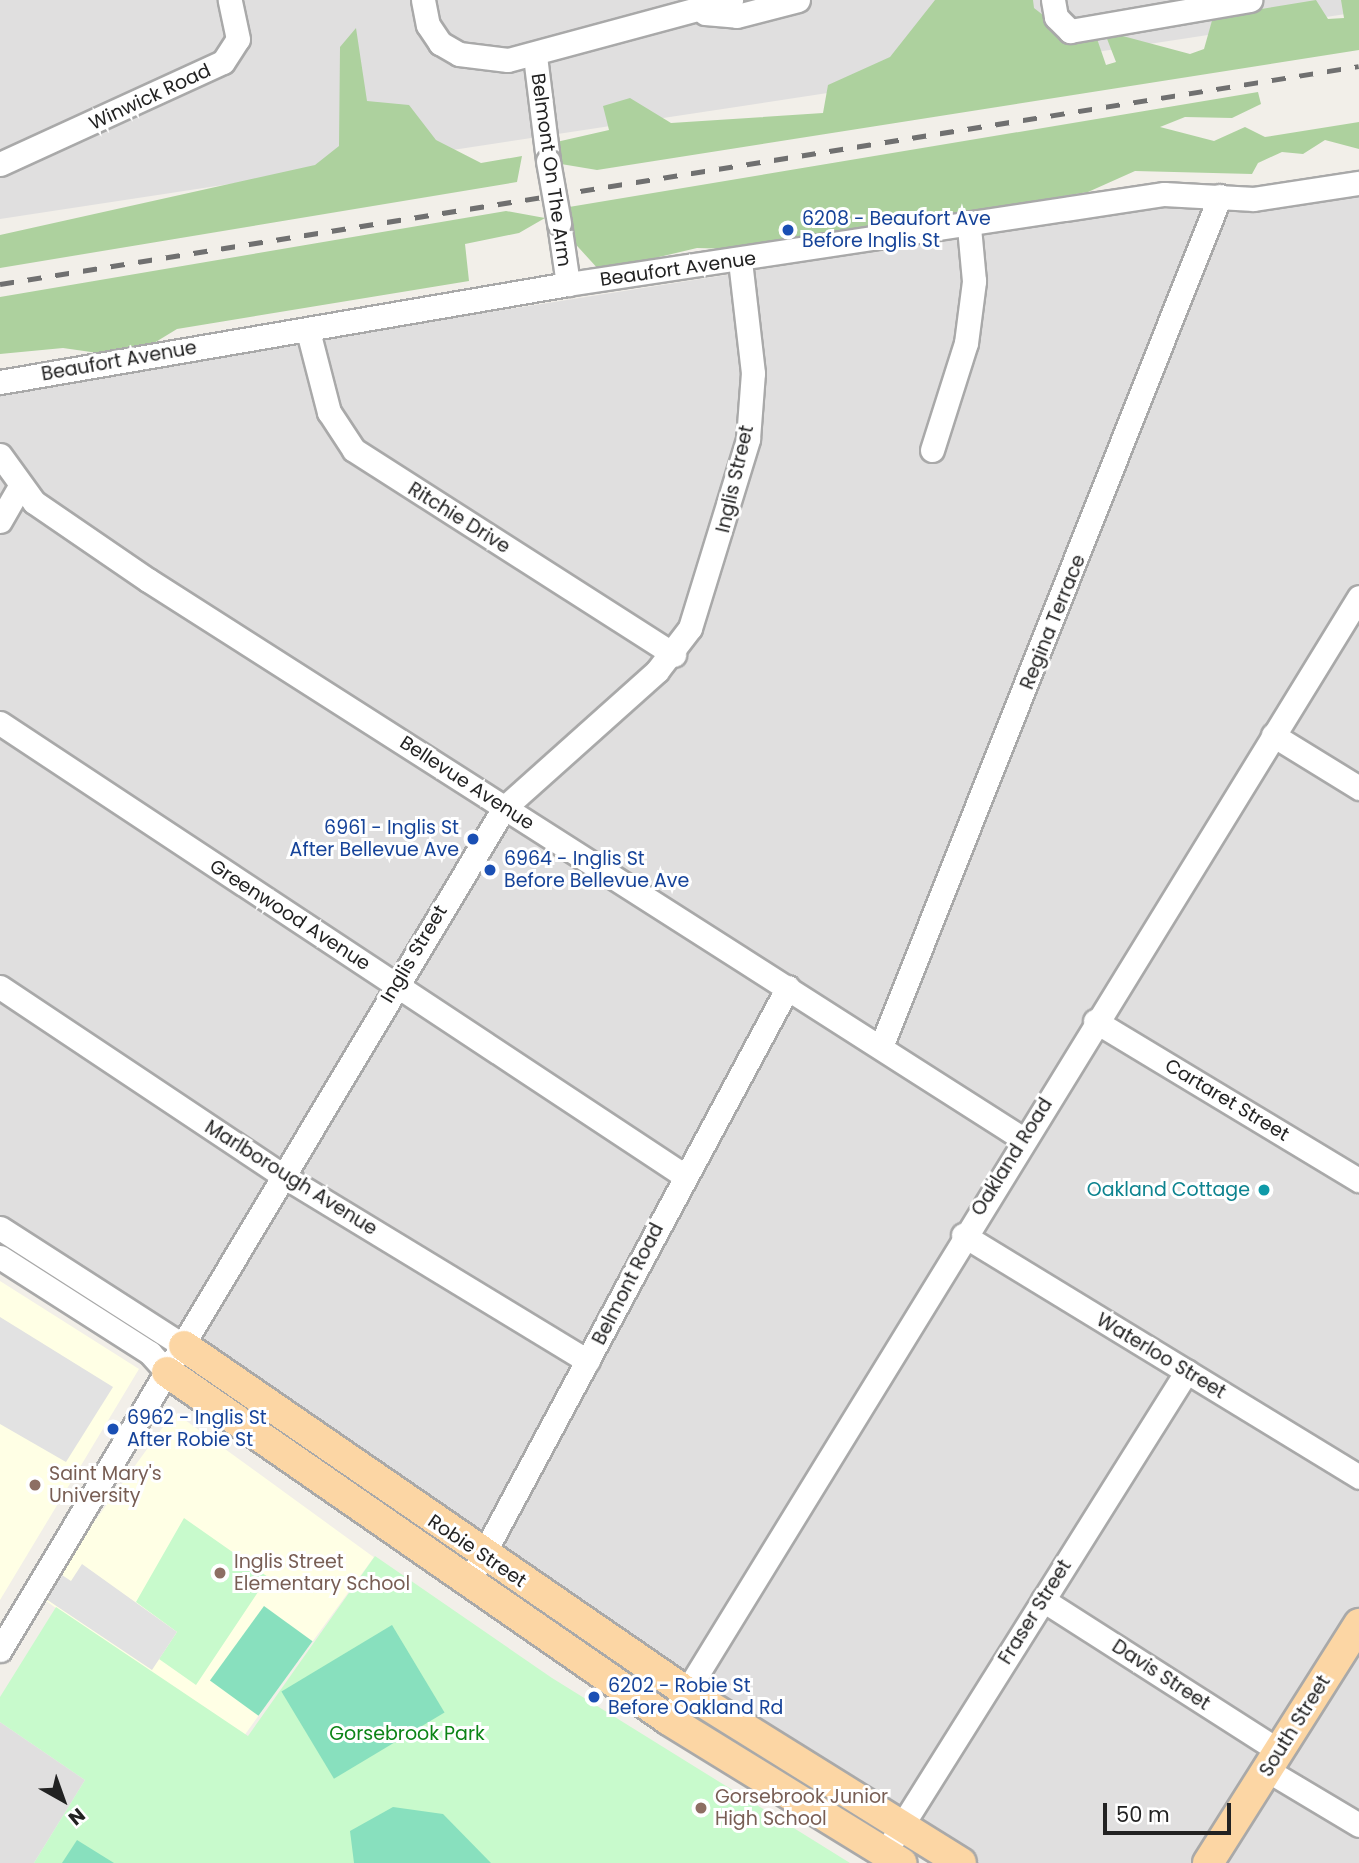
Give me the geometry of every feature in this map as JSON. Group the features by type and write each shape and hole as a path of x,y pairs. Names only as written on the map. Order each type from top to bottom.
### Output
{"main road":[{"name":"Robie Street","path":"184,1346 485,1556 685,1691 961,1863"},
{"name":"Robie Street","path":"167,1372 669,1720 893,1858"},
{"name":"South Street","path":"1208,1863 1359,1624"}],"street":[{"name":"Winwick Road","path":"0,164 223,62 238,39 230,0"},
{"name":"Belmont On The Arm","path":"423,0 428,25 459,54 508,60 535,56 638,24 702,12 731,0"},
{"name":"Belmont On The Arm","path":"702,12 737,16 798,0"},
{"path":"1053,0 1056,17 1070,31 1250,0"},
{"name":"Belmont On The Arm","path":"535,56 548,161 568,284"},
{"name":"Beaufort Avenue","path":"0,382 308,331 568,284 969,227 1164,194 1254,199 1359,183"},
{"name":"Regina Terrace","path":"881,1047 1220,196"},
{"path":"932,450 966,343 974,281 969,227"},
{"name":"Inglis Street","path":"0,1650 184,1346 280,1174 504,808 674,654 690,628 720,544 748,439 754,373 740,260"},
{"name":"Ritchie Drive","path":"308,331 329,412 354,450 674,654"},
{"name":"Bellevue Avenue","path":"0,455 19,488 148,580 1023,1139"},
{"path":"0,522 19,488"},
{"name":"Oakland Road","path":"669,1720 963,1235 1359,597"},
{"name":"Greenwood Avenue","path":"0,723 685,1176"},
{"path":"1273,735 1359,789"},
{"name":"Marlborough Avenue","path":"0,987 280,1174 588,1361"},
{"name":"Belmont Road","path":"466,1579 485,1556 788,987"},
{"name":"Cartaret Street","path":"1096,1021 1359,1180"},
{"name":"Robie Street","path":"0,1228 184,1346"},
{"name":"Waterloo Street","path":"963,1235 1359,1477"},
{"name":"Robie Street","path":"0,1257 150,1353 167,1372"},
{"name":"Fraser Street","path":"893,1858 901,1826 1187,1371"},
{"name":"Davis Street","path":"1043,1600 1273,1760 1359,1825"}],"shaded area":[{"path":"0,0 1359,0 1359,12 0,219"},
{"path":"1359,190 1359,1863 966,1863 0,1242 0,389 1164,206 1267,208"},
{"name":"Saint Mary's University","path":"0,1281 139,1369 0,1600"},
{"path":"0,1317 113,1387 66,1462 0,1424"},
{"name":"Inglis Street Elementary School","path":"174,1412 374,1557 240,1742 40,1596"},
{"path":"82,1564 177,1632 152,1670 43,1597 59,1573 71,1581"},
{"path":"0,1722 85,1780 34,1863 0,1863"}],"green space":[{"path":"935,0 1033,0 1034,8 1071,37 1095,33 1106,65 1116,62 1104,31 1190,54 1204,49 1213,17 1316,0 1328,19 1344,18 1341,0 1359,0 1359,50 597,170 555,163 552,143 609,130 603,106 630,98 671,123 823,113 828,85 890,57"},
{"path":"356,28 367,101 409,105 436,140 481,163 522,156 517,182 0,268 0,235 315,165 339,146 340,47"},
{"path":"1258,92 1261,104 1232,118 1185,117 1160,127 1214,141 1245,127 1265,137 1359,122 1359,149 1325,140 1303,154 1282,152 1258,163 1252,174 1135,171 1088,192 735,249 697,248 600,271 569,237 563,208"},
{"path":"506,211 545,218 519,233 465,244 469,281 177,329 154,343 98,353 63,348 0,354 0,297"},
{"path":"184,1518 268,1577 196,1685 159,1659 177,1632 136,1602"},
{"name":"Gorsebrook Park","path":"375,1556 552,1678 850,1863 34,1863 85,1780 0,1722 0,1697 56,1607 248,1736"},
{"path":"264,1606 313,1641 258,1716 210,1680"},
{"path":"392,1625 445,1712 334,1779 281,1691"},
{"path":"393,1807 443,1814 491,1863 354,1863 350,1831"},
{"path":"77,1840 114,1863 62,1863"}],"railway":[{"path":"0,284 1359,66"}],"place":[{"name":"6208 - Beaufort Ave Before Inglis St","path":"788,230"},
{"name":"6961 - Inglis St After Bellevue Ave","path":"473,839"},
{"name":"6964 - Inglis St Before Bellevue Ave","path":"490,870"},
{"name":"Oakland Cottage","path":"1264,1190"},
{"name":"6962 - Inglis St After Robie St","path":"113,1429"},
{"name":"Saint Mary's University","path":"35,1485"},
{"name":"Inglis Street Elementary School","path":"220,1573"},
{"name":"6202 - Robie St Before Oakland Rd","path":"594,1697"},
{"name":"Gorsebrook Junior High School","path":"701,1808"}]}
